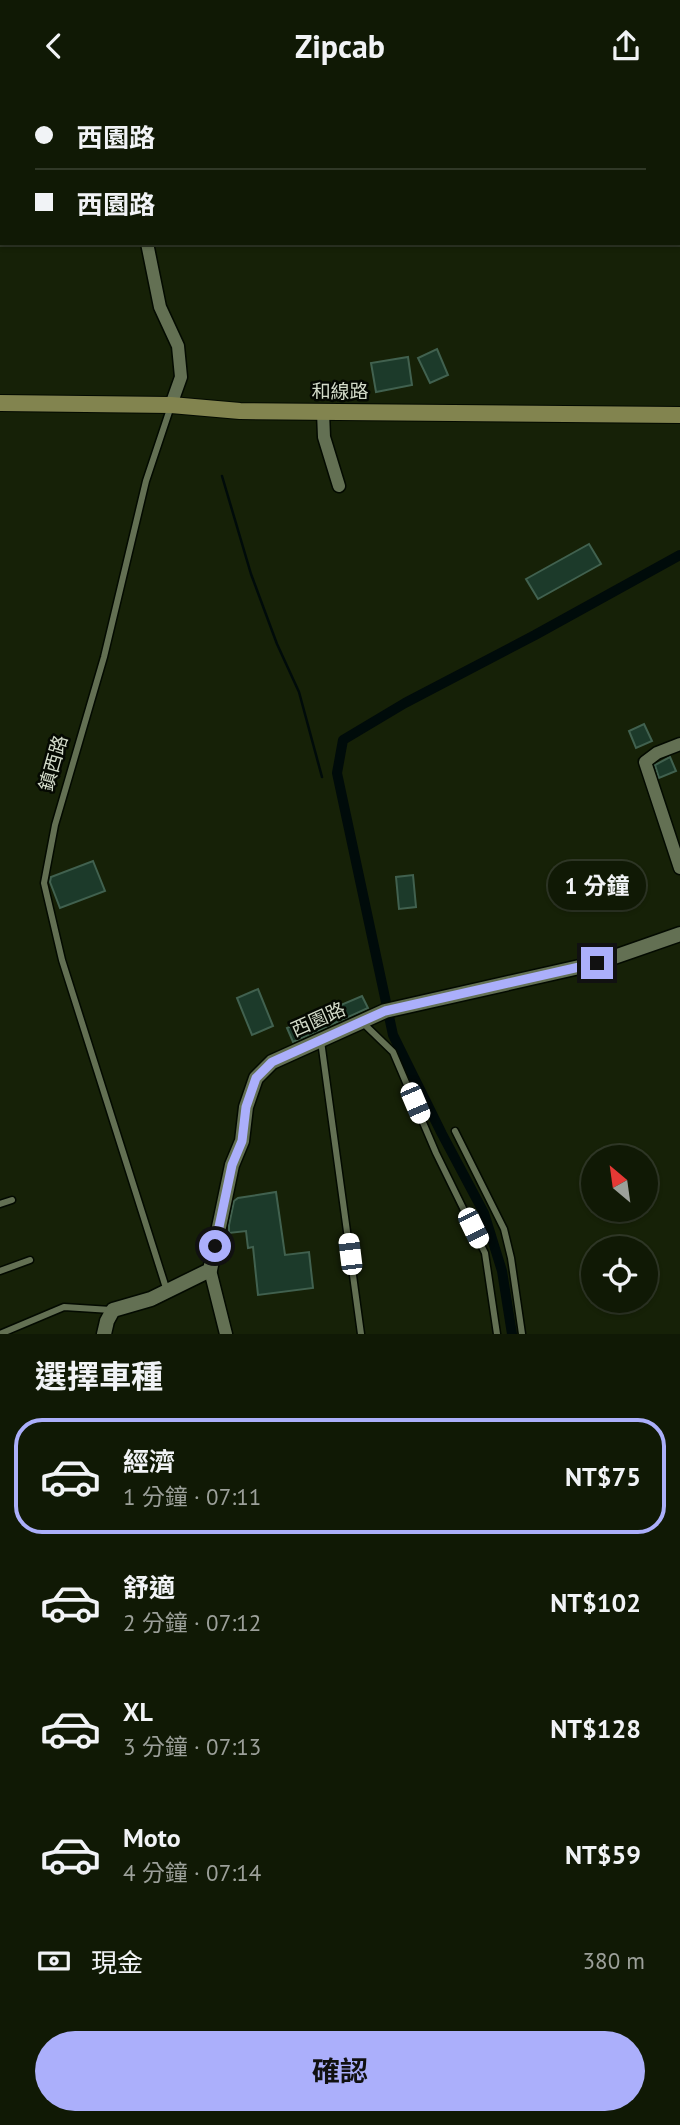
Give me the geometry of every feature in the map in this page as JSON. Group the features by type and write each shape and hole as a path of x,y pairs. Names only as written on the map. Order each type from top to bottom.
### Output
{"main road":[{"name":"和線路","path":"0,403 171,405 240,411 680,415"}],"street":[{"name":"鎮西路","path":"147,245 160,307 178,346 181,377 171,405"},
{"path":"323,412 324,437 339,487"},
{"path":"680,744 657,753 645,762 680,868"},
{"name":"西園路","path":"210,1270 232,1165 242,1141 246,1107 256,1078 272,1062 385,1011 597,963 680,934"},
{"path":"103,1334 113,1310 151,1299 210,1270 226,1334"}],"lane":[{"name":"鎮西路","path":"168,1291 62,960 44,883 55,825 104,657 146,481 171,405"},
{"path":"361,1021 393,1052 436,1153 485,1253 497,1334"},
{"path":"321,1038 361,1334"},
{"path":"455,1131 503,1229 511,1258 522,1334"},
{"path":"0,1204 12,1200"},
{"path":"0,1271 30,1260"},
{"path":"0,1334 64,1307 113,1310"}],"building":[{"path":"437,349 448,375 430,383 418,358"},
{"path":"408,357 412,385 376,392 371,363"},
{"path":"589,544 601,564 538,599 526,579"},
{"path":"644,724 652,741 636,748 629,731"},
{"path":"670,757 676,771 659,778 655,765"},
{"path":"93,861 105,891 60,908 50,882 51,877"},
{"path":"413,875 416,907 399,909 396,877"},
{"path":"258,989 273,1026 252,1035 237,998"},
{"path":"362,996 368,1008 293,1042 287,1028"},
{"path":"276,1192 285,1255 309,1252 313,1288 258,1295 253,1247 248,1248 246,1231 229,1233 229,1225 234,1201 238,1198"}],"waterway":[{"path":"222,476 251,574 277,644 299,692 322,777"},
{"path":"512,1334 502,1271 484,1213 393,1035 337,773 343,740 405,703 680,555"}],"route":[{"path":"215,1246 232,1165 242,1141 246,1107 256,1078 272,1062 385,1011 597,963"}]}
